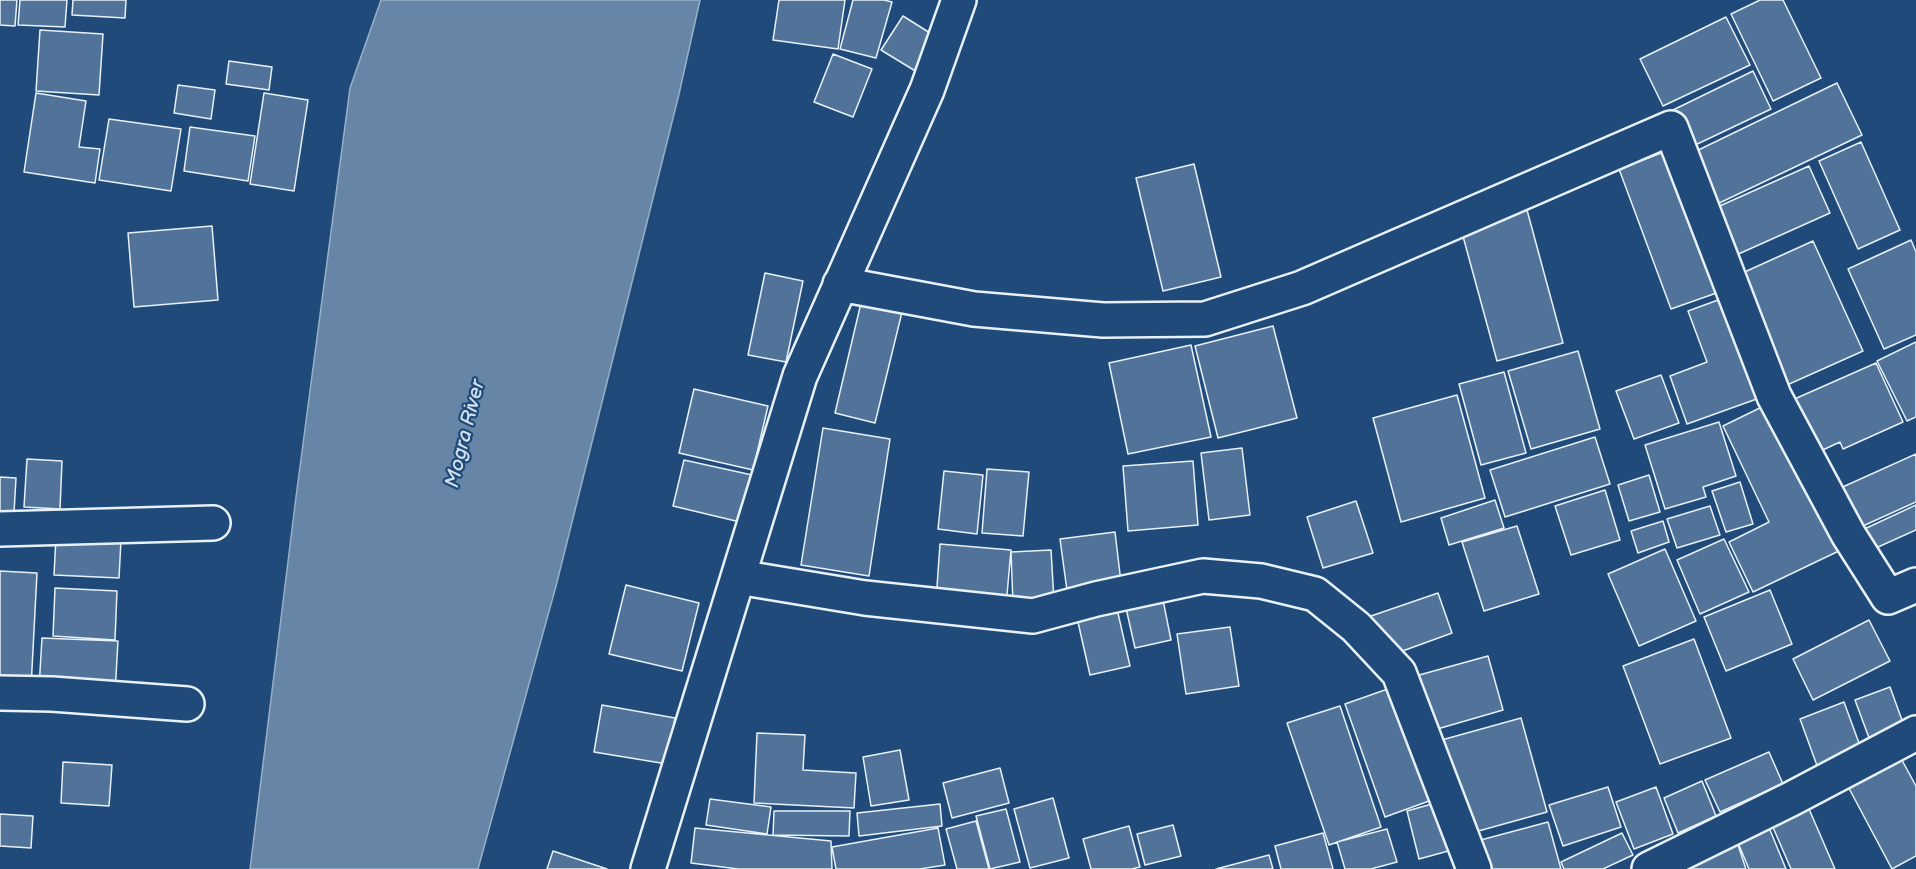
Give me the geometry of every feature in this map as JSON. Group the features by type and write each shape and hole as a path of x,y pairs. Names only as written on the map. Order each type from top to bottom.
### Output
{"street":[{"path":"648,869 800,376 927,90 959,0"},
{"path":"840,284 974,309 1103,320 1205,319 1302,288 1671,128 1774,396 1848,534 1888,597 1916,585"},
{"path":"0,528 213,523"},
{"path":"738,577 865,598 1034,616 1096,599 1203,576 1261,581 1315,594 1356,627 1399,673 1474,869"},
{"path":"0,693 52,694 187,704"},
{"path":"1649,869 1791,799 1916,733"}],"water":[{"name":"Mogra River","path":"381,0 700,0 679,94 556,586 478,869 250,869 350,88"}],"building":[{"path":"0,0 17,0 15,26 0,25"},
{"path":"20,0 67,0 65,27 18,25"},
{"path":"73,0 126,0 125,18 72,15"},
{"path":"779,0 845,0 838,49 773,40"},
{"path":"853,0 892,2 876,58 840,49"},
{"path":"1760,0 1783,0 1821,78 1773,101 1731,14"},
{"path":"903,16 938,38 917,72 881,50"},
{"path":"1726,17 1750,65 1663,106 1640,59"},
{"path":"40,30 103,34 99,95 36,91"},
{"path":"833,54 872,69 853,117 814,102"},
{"path":"229,61 272,67 269,90 226,84"},
{"path":"1753,71 1771,109 1691,147 1673,110"},
{"path":"1837,83 1862,135 1713,206 1688,155"},
{"path":"178,85 215,90 211,119 174,113"},
{"path":"36,93 86,101 79,147 100,149 95,183 24,172"},
{"path":"264,93 308,100 294,191 250,184"},
{"path":"109,119 181,129 171,191 99,180"},
{"path":"190,127 255,136 248,181 184,171"},
{"path":"1861,142 1900,230 1858,249 1819,161"},
{"path":"1672,149 1725,290 1671,309 1619,169"},
{"path":"1194,164 1221,277 1163,291 1136,178"},
{"path":"1809,166 1830,213 1734,256 1713,209"},
{"path":"1527,210 1563,343 1497,361 1461,229"},
{"path":"212,226 218,300 134,307 128,233"},
{"path":"1911,240 1916,252 1916,335 1884,349 1848,269"},
{"path":"1813,241 1863,351 1787,385 1738,275"},
{"path":"765,273 803,281 786,362 748,355"},
{"path":"1729,296 1765,396 1687,424 1670,376 1707,362 1688,311"},
{"path":"861,303 902,312 875,423 835,413"},
{"path":"1273,326 1297,418 1218,438 1195,346"},
{"path":"1916,342 1916,417 1907,421 1877,361"},
{"path":"1191,345 1211,437 1128,454 1109,363"},
{"path":"1578,351 1600,429 1531,449 1508,371"},
{"path":"1876,363 1903,422 1843,449 1840,442 1814,454 1790,401"},
{"path":"1504,372 1526,453 1481,465 1459,384"},
{"path":"1661,375 1679,423 1634,439 1616,391"},
{"path":"694,389 768,406 753,470 679,453"},
{"path":"1457,395 1485,498 1401,522 1373,418"},
{"path":"1772,402 1843,549 1753,592 1729,542 1769,522 1723,426"},
{"path":"1719,422 1736,476 1703,487 1706,497 1665,509 1645,445"},
{"path":"823,428 890,439 869,576 801,565"},
{"path":"1595,437 1610,484 1505,517 1490,470"},
{"path":"1242,448 1250,515 1209,520 1201,453"},
{"path":"1916,454 1916,502 1854,530 1836,490"},
{"path":"27,459 62,461 60,509 24,507"},
{"path":"684,460 752,475 740,522 673,506"},
{"path":"1193,461 1198,525 1128,531 1123,466"},
{"path":"987,469 1029,472 1023,536 982,533"},
{"path":"944,471 983,475 977,534 938,529"},
{"path":"1649,475 1660,512 1629,521 1618,485"},
{"path":"0,477 16,478 14,513 0,513"},
{"path":"1740,482 1753,524 1726,532 1712,491"},
{"path":"1605,490 1620,540 1571,555 1555,506"},
{"path":"1495,500 1504,528 1449,545 1441,518"},
{"path":"1356,501 1373,553 1323,568 1307,517"},
{"path":"1916,505 1916,530 1867,552 1858,532"},
{"path":"1710,506 1720,535 1677,548 1667,519"},
{"path":"1663,521 1669,542 1638,553 1631,531"},
{"path":"1517,526 1539,594 1484,611 1462,542"},
{"path":"1115,532 1122,591 1068,598 1060,539"},
{"path":"56,537 121,540 119,578 54,575"},
{"path":"1724,539 1749,592 1700,614 1677,560"},
{"path":"940,544 1011,550 1006,606 936,601"},
{"path":"1665,549 1696,621 1639,646 1608,574"},
{"path":"1051,550 1054,601 1013,604 1011,552"},
{"path":"0,571 37,573 31,688 0,687"},
{"path":"626,585 699,603 682,671 609,654"},
{"path":"55,588 117,591 115,640 53,636"},
{"path":"1770,590 1792,644 1726,671 1704,617"},
{"path":"1438,593 1452,633 1386,657 1371,616"},
{"path":"1115,600 1130,666 1090,675 1075,609"},
{"path":"1163,600 1171,640 1135,648 1126,608"},
{"path":"1869,620 1890,661 1813,700 1793,659"},
{"path":"1230,627 1239,686 1186,694 1177,634"},
{"path":"42,638 118,641 115,693 39,688"},
{"path":"1694,639 1731,738 1660,764 1623,666"},
{"path":"1488,656 1503,710 1427,732 1412,677"},
{"path":"1399,685 1440,797 1385,817 1345,704"},
{"path":"1890,687 1907,734 1872,746 1855,700"},
{"path":"1844,702 1863,754 1819,771 1800,719"},
{"path":"602,705 675,718 667,764 594,752"},
{"path":"1340,706 1381,827 1329,845 1287,723"},
{"path":"1521,718 1547,812 1464,835 1438,741"},
{"path":"757,733 805,735 803,770 856,773 854,808 754,803"},
{"path":"900,750 909,800 871,806 863,757"},
{"path":"1897,751 1916,786 1916,856 1892,869 1844,779"},
{"path":"1769,752 1783,784 1720,812 1705,780"},
{"path":"63,762 112,765 109,806 61,803"},
{"path":"1000,768 1009,803 952,818 943,783"},
{"path":"1702,781 1716,816 1678,833 1664,798"},
{"path":"1608,787 1621,827 1563,846 1549,805"},
{"path":"1656,787 1673,834 1634,849 1616,802"},
{"path":"1053,798 1069,858 1030,868 1014,809"},
{"path":"710,799 771,807 767,834 706,825"},
{"path":"1439,802 1452,850 1419,859 1407,811"},
{"path":"940,804 942,826 859,836 857,813"},
{"path":"1006,809 1020,862 990,869 976,816"},
{"path":"1809,809 1835,869 1791,869 1772,825"},
{"path":"774,811 850,811 849,836 773,835"},
{"path":"0,814 33,816 31,848 0,846"},
{"path":"976,821 989,869 957,869 946,829"},
{"path":"1548,822 1561,869 1485,869 1477,841"},
{"path":"1173,825 1181,856 1145,865 1137,834"},
{"path":"1768,825 1786,869 1749,869 1736,838"},
{"path":"1129,826 1140,867 1091,869 1083,839"},
{"path":"695,828 831,841 832,869 738,869 691,863"},
{"path":"938,828 945,865 920,869 836,869 832,847"},
{"path":"1387,829 1397,862 1371,869 1345,869 1337,842"},
{"path":"1323,833 1333,869 1281,869 1275,846"},
{"path":"1622,833 1633,855 1603,869 1564,869 1561,862"},
{"path":"1736,839 1746,869 1667,869"},
{"path":"553,851 607,869 547,869"},
{"path":"1269,855 1273,869 1216,869"}]}
